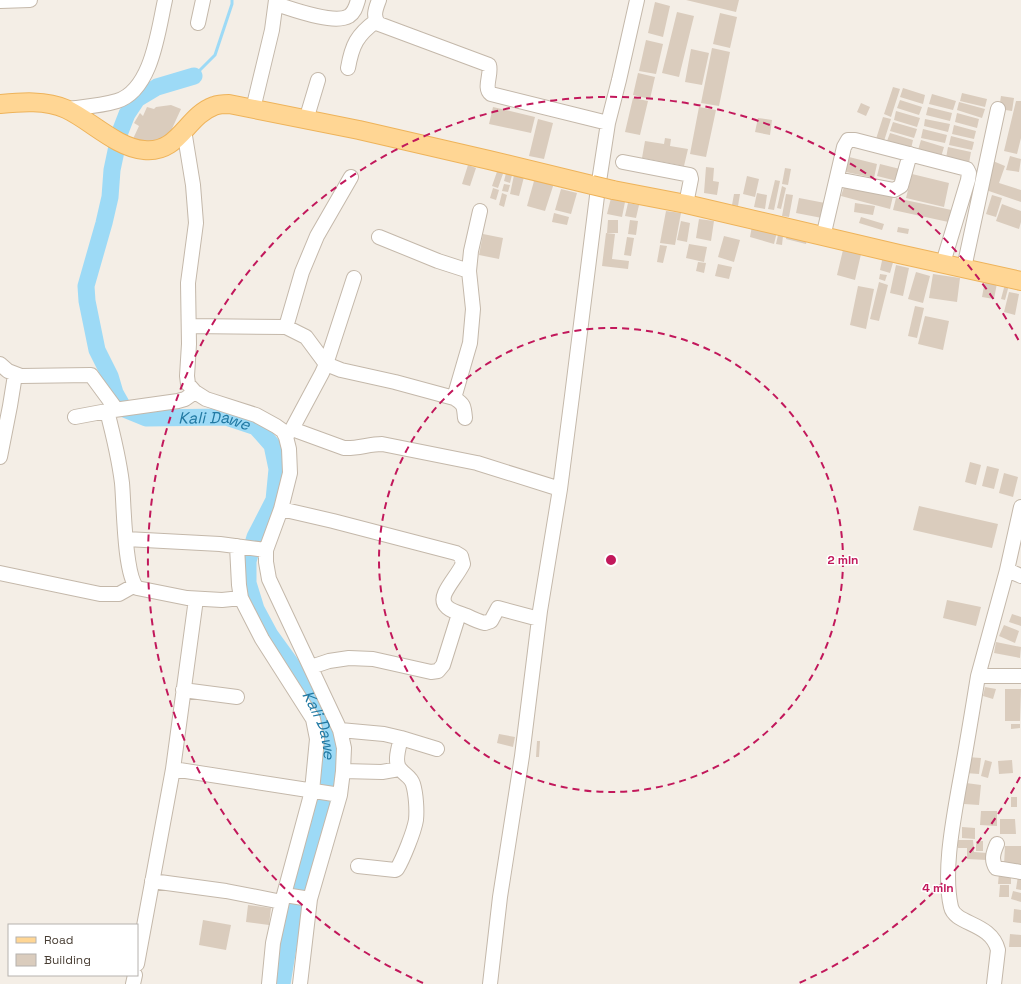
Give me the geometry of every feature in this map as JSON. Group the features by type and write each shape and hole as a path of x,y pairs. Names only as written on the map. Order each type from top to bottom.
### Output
{"main road":[{"path":"0,104 43,103 66,109 107,135 129,146 145,150 167,147 208,108 218,104 229,104 359,130 613,190 686,204 1021,281"}],"street":[{"path":"0,1 30,0"},
{"path":"66,109 118,101 133,92 143,78 154,51 165,0"},
{"path":"198,23 204,0"},
{"path":"253,109 272,30 276,2 309,15 324,18 343,19 350,16 356,9 358,0"},
{"path":"378,0 374,13 378,24 489,65 490,70 487,89 491,94 608,123"},
{"path":"490,984 500,897 522,756 539,619 560,489 598,188 608,123 637,0"},
{"path":"348,68 351,53 357,39 364,29 376,21"},
{"path":"306,120 318,80"},
{"path":"964,268 998,109"},
{"path":"184,130 193,185 196,223 188,283 187,376 188,384 195,392 206,399 256,415 283,431 344,448 382,444 477,463 560,489"},
{"path":"823,236 844,146 848,140 855,140 967,169 969,173 943,263"},
{"path":"837,179 894,190 901,186 910,154"},
{"path":"623,162 690,175 691,179 686,204"},
{"path":"286,326 302,272 317,236 351,177"},
{"path":"454,398 470,343 473,309 469,271 471,251 480,211"},
{"path":"379,237 438,261 469,271"},
{"path":"300,984 310,899 327,793 313,719 262,639 240,598 239,585 251,548 281,509 290,473 289,433 326,364 354,278"},
{"path":"188,326 286,326 306,337 326,364 341,370 400,383 454,398 462,403 465,418"},
{"path":"0,364 8,371 15,375 21,376 91,375 112,410 122,483 130,570 137,588 171,596 196,599 222,600 240,598"},
{"path":"0,457 15,375"},
{"path":"74,416 178,402 195,392"},
{"path":"994,984 998,950 992,937 983,929 967,922 951,909 949,894 949,863 952,829 978,676 1007,570 1021,507"},
{"path":"281,509 456,553 461,556 463,564 444,594 443,601 446,608 483,623 491,621 498,608 539,619"},
{"path":"126,539 220,544 251,548 266,562 269,579 340,730 344,748 343,771 327,793 284,898 273,943 269,984"},
{"path":"1007,570 1021,576"},
{"path":"0,573 100,594 119,594 135,585"},
{"path":"138,958 172,770 196,599"},
{"path":"311,667 338,658 366,658 422,671 436,672 443,665 460,614"},
{"path":"978,676 1021,676"},
{"path":"183,690 238,697"},
{"path":"340,730 384,734 437,748"},
{"path":"358,866 395,870 403,856 416,821 412,782 400,769 397,759 401,738"},
{"path":"343,771 382,772 400,769"},
{"path":"172,770 327,793"},
{"path":"996,844 993,856 996,868 1021,872"},
{"path":"152,881 284,898 310,899"}],"building":[{"path":"686,0 739,0 736,12"},
{"path":"655,2 670,6 663,37 648,33"},
{"path":"677,12 694,16 679,77 662,73"},
{"path":"720,13 737,17 730,48 713,44"},
{"path":"646,40 663,44 656,74 639,71"},
{"path":"712,48 730,52 719,106 701,103"},
{"path":"691,49 709,53 702,85 685,82"},
{"path":"638,73 655,77 650,99 633,95"},
{"path":"893,87 900,89 891,117 884,114"},
{"path":"903,88 925,95 923,104 900,97"},
{"path":"962,93 987,99 985,107 960,101"},
{"path":"932,94 956,101 953,110 929,104"},
{"path":"1001,96 1014,98 1012,111 999,109"},
{"path":"633,98 648,101 640,135 625,132"},
{"path":"900,100 922,107 919,115 897,108"},
{"path":"1016,101 1021,101 1021,138 1017,154 1004,151"},
{"path":"959,102 985,109 982,118 957,110"},
{"path":"861,103 870,107 866,116 857,112"},
{"path":"171,105 181,109 165,144 132,141 139,126 134,123 140,113 143,116 147,107 154,109 156,107"},
{"path":"493,107 535,117 531,133 489,124"},
{"path":"699,107 716,110 706,157 690,154"},
{"path":"928,107 952,113 950,121 926,115"},
{"path":"896,111 920,118 917,127 894,120"},
{"path":"957,113 979,119 977,128 955,122"},
{"path":"883,117 891,119 884,141 876,139"},
{"path":"758,118 772,120 770,135 755,132"},
{"path":"538,119 553,123 544,159 529,156"},
{"path":"925,119 950,124 948,132 924,126"},
{"path":"893,122 917,129 914,138 890,131"},
{"path":"954,125 976,131 974,139 952,134"},
{"path":"923,129 947,135 945,143 921,138"},
{"path":"890,133 913,140 911,149 887,141"},
{"path":"951,136 974,142 972,150 949,145"},
{"path":"665,138 671,139 670,146 688,149 684,166 642,158 645,141 664,144"},
{"path":"921,140 944,147 941,157 918,150"},
{"path":"948,147 971,152 969,163 946,158"},
{"path":"1010,156 1021,159 1019,172 1006,170"},
{"path":"849,157 877,164 874,178 846,172"},
{"path":"993,161 1005,166 999,183 1021,190 1021,202 983,189"},
{"path":"880,164 900,169 897,181 877,176"},
{"path":"468,165 476,168 470,186 462,184"},
{"path":"499,166 505,168 498,188 492,186"},
{"path":"706,167 714,168 713,181 719,182 717,195 704,193"},
{"path":"785,168 791,169 788,185 782,184"},
{"path":"506,173 512,175 510,183 504,181"},
{"path":"536,174 555,180 545,211 527,206"},
{"path":"912,174 949,183 944,207 906,198"},
{"path":"514,175 524,177 519,196 510,194"},
{"path":"747,176 759,179 755,197 743,194"},
{"path":"775,180 780,181 774,210 768,209"},
{"path":"504,184 510,185 508,192 502,191"},
{"path":"845,184 893,196 890,209 841,196"},
{"path":"782,186 786,188 781,209 777,208"},
{"path":"493,188 499,190 496,200 490,198"},
{"path":"561,189 577,193 571,214 555,210"},
{"path":"502,193 507,195 504,207 499,205"},
{"path":"757,193 767,195 765,209 754,207"},
{"path":"734,194 740,194 738,206 732,205"},
{"path":"786,194 793,195 789,217 782,216"},
{"path":"992,195 1002,198 996,217 986,214"},
{"path":"611,198 625,202 622,217 607,214"},
{"path":"799,198 825,203 822,218 796,213"},
{"path":"896,198 956,211 953,223 893,210"},
{"path":"628,203 639,205 636,218 625,216"},
{"path":"855,203 875,206 873,215 854,212"},
{"path":"1002,204 1021,211 1021,222 1019,229 996,221"},
{"path":"666,211 681,213 675,245 660,243"},
{"path":"554,213 569,217 567,225 552,222"},
{"path":"861,217 884,224 882,230 859,223"},
{"path":"699,219 714,221 711,241 696,238"},
{"path":"608,220 618,220 618,233 607,233"},
{"path":"630,220 638,221 636,235 628,234"},
{"path":"681,221 690,223 687,242 677,240"},
{"path":"752,226 777,232 774,244 750,237"},
{"path":"898,227 909,229 908,234 897,232"},
{"path":"788,230 808,235 806,244 786,239"},
{"path":"606,233 615,234 612,259 629,261 628,269 602,266"},
{"path":"483,234 503,238 499,259 479,255"},
{"path":"778,235 783,236 782,245 776,244"},
{"path":"724,236 740,240 734,262 718,257"},
{"path":"627,237 634,238 631,256 624,255"},
{"path":"689,244 707,247 704,262 686,258"},
{"path":"660,245 667,246 663,263 657,262"},
{"path":"843,250 861,254 855,280 837,275"},
{"path":"883,256 894,259 890,273 880,270"},
{"path":"698,262 706,263 704,273 696,271"},
{"path":"718,264 732,267 729,279 715,276"},
{"path":"896,265 909,268 903,296 890,293"},
{"path":"916,272 930,276 923,303 908,299"},
{"path":"880,274 887,275 885,281 879,279"},
{"path":"933,274 960,278 957,302 929,298"},
{"path":"986,275 998,278 994,299 982,297"},
{"path":"879,282 888,285 879,321 870,319"},
{"path":"1005,284 1009,285 1005,300 1001,299"},
{"path":"858,286 874,289 866,329 850,325"},
{"path":"1009,292 1019,294 1015,315 1004,312"},
{"path":"915,306 924,308 917,338 908,336"},
{"path":"925,316 949,321 943,350 918,344"},
{"path":"970,462 981,465 976,485 965,482"},
{"path":"987,466 999,469 994,489 982,486"},
{"path":"1004,473 1018,477 1013,497 999,493"},
{"path":"919,506 998,524 992,548 913,530"},
{"path":"947,600 981,607 976,626 943,618"},
{"path":"1012,614 1021,617 1021,626 1009,622"},
{"path":"1004,625 1019,631 1015,643 999,636"},
{"path":"996,642 1021,647 1020,658 994,653"},
{"path":"985,687 996,689 993,699 983,696"},
{"path":"1005,689 1021,689 1020,721 1005,721"},
{"path":"1011,724 1020,724 1020,728 1011,729"},
{"path":"499,734 515,737 513,747 497,743"},
{"path":"537,741 540,741 539,757 536,757"},
{"path":"967,757 981,758 979,774 965,773"},
{"path":"985,760 992,762 988,778 981,776"},
{"path":"1012,760 1013,773 999,774 998,761"},
{"path":"966,783 981,785 979,805 964,804"},
{"path":"1011,797 1017,797 1017,807 1011,807"},
{"path":"981,811 997,811 997,826 980,825"},
{"path":"1000,819 1015,819 1016,834 1000,834"},
{"path":"962,827 975,828 975,839 962,838"},
{"path":"958,840 973,840 974,852 987,853 987,860 967,859 967,848 958,848"},
{"path":"976,841 983,841 983,851 976,851"},
{"path":"1005,846 1021,846 1021,866 1004,865"},
{"path":"999,873 1011,874 1011,884 998,884"},
{"path":"1018,876 1021,876 1021,890 1016,889"},
{"path":"1000,885 1009,885 1009,897 999,897"},
{"path":"1013,891 1021,893 1021,902 1011,899"},
{"path":"248,905 271,908 269,925 246,922"},
{"path":"1014,909 1021,910 1021,923 1013,922"},
{"path":"203,920 231,925 226,950 199,945"},
{"path":"1010,934 1021,935 1021,947 1009,947"}],"waterway":[{"name":"Kali Dawe","path":"194,76 215,55 232,0"},
{"name":"Kali Dawe","path":"194,76 157,87 137,99 127,114 120,132 112,170 110,197 104,223 86,286 87,301 97,350 110,376 115,393 124,409 146,418 226,417 256,427 272,445 277,469 274,500 255,537 248,561 248,583 256,609 270,635 291,664 314,704 325,727 330,753 327,783 320,823 309,856 292,923 282,984"}]}
